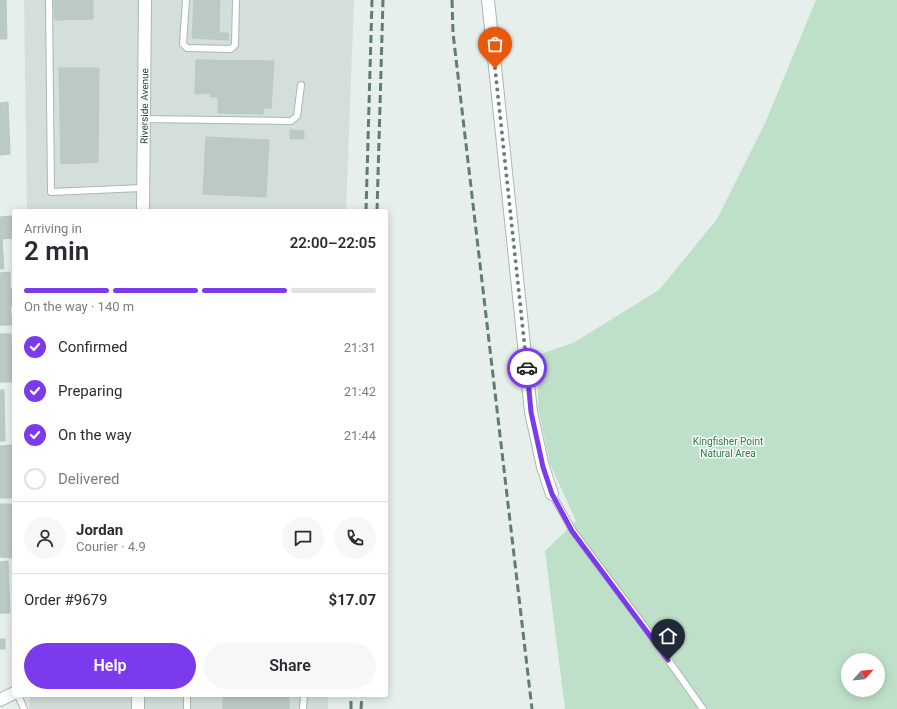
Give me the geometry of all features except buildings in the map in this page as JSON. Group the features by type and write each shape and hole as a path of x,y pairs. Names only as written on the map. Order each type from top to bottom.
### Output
{"street":[{"name":"Riverside Avenue","path":"142,209 144,0"},
{"path":"488,0 531,412 543,467 552,494"},
{"path":"0,700 12,694"},
{"path":"138,697 138,709"}],"lane":[{"path":"49,0 51,192 142,188"},
{"path":"186,0 183,44 187,48 230,49 235,45 236,0"},
{"path":"143,119 291,121 297,116 301,85"},
{"path":"552,494 572,531 642,623 704,709"},
{"path":"19,697 24,709"},
{"path":"187,697 187,709"},
{"path":"303,709 304,697"}],"shaded area":[{"path":"24,0 354,0 346,209 27,209"},
{"path":"30,697 328,697 328,709 29,709"}],"green space":[{"name":"Kingfisher Point Natural Area","path":"816,0 897,0 897,709 565,709 545,551 576,521 550,464 538,407 538,355 573,343 659,290 717,219 766,121"}],"railway":[{"path":"366,209 372,0"},
{"path":"377,209 383,0"},
{"path":"452,0 453,33 532,709"},
{"path":"351,697 351,709"},
{"path":"361,709 362,697"}],"way so far":[{"path":"495,68 527,368"}],"route":[{"path":"527,368 531,412 543,467 552,494 572,531 642,623 668,660"}]}
